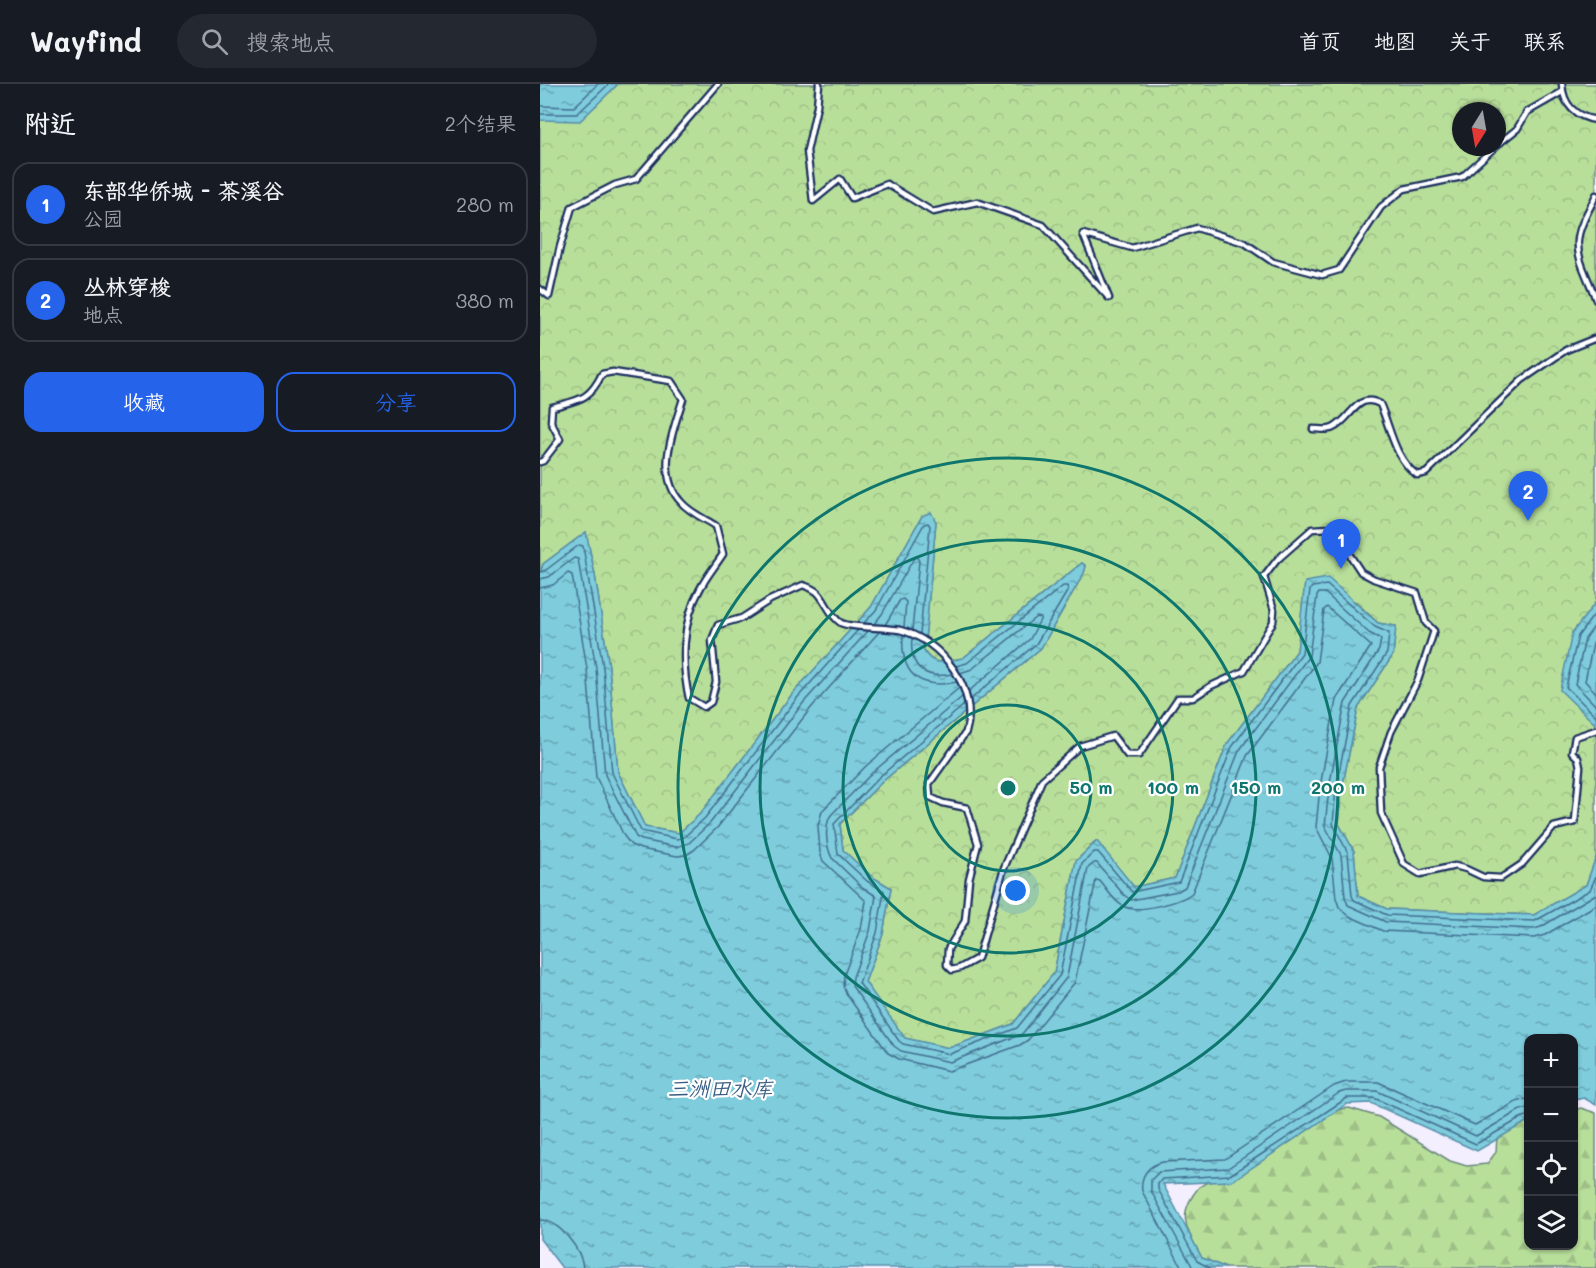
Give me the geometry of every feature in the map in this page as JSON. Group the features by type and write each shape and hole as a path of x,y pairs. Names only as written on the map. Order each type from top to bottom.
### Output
{"lane":[{"path":"540,289 549,296 572,207 615,185 636,179 718,84"},
{"path":"819,84 817,106 807,151 813,201 840,179 852,198 887,184 933,212 977,202 1043,225 1109,298 1083,234 1132,248 1197,228 1245,243 1273,262 1322,275 1339,270 1381,207 1404,189 1462,177 1485,156"},
{"path":"1562,84 1562,92 1567,103 1575,112 1585,118 1596,120"},
{"path":"1506,138 1517,129 1527,112 1562,92"},
{"path":"1596,195 1579,232 1577,242 1596,300"},
{"path":"1313,429 1332,428 1341,423 1363,401 1372,400 1380,404 1390,435 1408,468 1417,475 1426,473 1522,380 1566,350 1596,338"},
{"path":"540,462 560,439 551,422 552,407 583,398 595,388 602,374 614,372 671,381 683,399 670,442 667,480 681,503 716,526 723,554 700,588 689,612 686,628 686,685 689,698 704,707 711,702 716,682 712,640 718,625 742,618 770,600 803,585 817,592 836,619 848,626 877,626 915,635 943,656 956,672 963,687 969,712 966,732 929,784 930,797 943,803 967,808 978,844 969,879 965,921 948,949 947,965 952,970 978,958 1004,868 1042,780 1080,746 1113,736 1127,755 1139,755 1178,698 1193,698 1210,686 1244,671 1273,622 1274,610 1263,577 1277,560 1312,529 1332,528 1361,572 1374,579 1417,593 1426,624 1434,630 1418,680 1390,732 1379,767 1381,813 1404,864 1420,874 1455,866 1466,868 1483,877 1501,878 1522,864 1554,827 1575,822 1580,767 1578,758 1572,752 1575,737 1596,730"}],"green space":[{"path":"618,84 1596,84 1596,602 1572,633 1596,725 1596,857 1586,885 1534,915 1387,909 1358,896 1354,851 1339,824 1342,789 1358,708 1393,655 1396,626 1378,623 1356,602 1305,583 1297,651 1227,744 1175,878 1134,887 1096,841 1076,861 1054,973 1013,1024 949,1048 904,1038 865,982 883,934 891,888 871,876 843,850 840,824 882,782 1041,648 1086,566 1082,563 963,658 946,662 932,660 924,651 936,522 922,516 871,607 793,693 700,814 679,833 645,827 618,772 609,667 586,532 543,564 540,574 540,120 580,120"},
{"path":"1349,1108 1379,1117 1450,1161 1467,1166 1487,1164 1496,1152 1497,1136 1524,1122 1524,1250 1578,1250 1578,1109 1596,1113 1596,1268 1226,1268 1202,1258 1188,1230 1185,1215 1187,1206 1199,1187 1326,1111"}],"water":[{"path":"540,84 618,84 580,121 540,120"},
{"name":"三洲田水库","path":"931,512 936,522 924,651 932,660 946,662 963,658 1082,563 1086,566 1041,648 882,782 840,824 843,850 871,876 891,888 883,934 865,982 905,1038 949,1048 1013,1024 1054,973 1076,861 1097,841 1134,887 1175,878 1227,744 1297,651 1305,582 1328,578 1378,623 1396,626 1393,655 1358,708 1342,789 1339,824 1354,851 1358,896 1387,909 1534,915 1586,885 1596,857 1596,1105 1584,1098 1578,1099 1578,1034 1524,1034 1524,1123 1477,1151 1371,1103 1347,1104 1232,1181 1163,1184 1202,1258 1226,1268 562,1268 540,1239 540,574 543,564 586,532 609,667 618,772 645,827 679,833 700,814 793,693 871,607 922,516"},
{"path":"1596,602 1596,725 1560,690 1572,633"}],"place":[{"name":"丛林穿梭","path":"1528,521"},
{"name":"东部华侨城 - 茶溪谷","path":"1341,569"}]}
